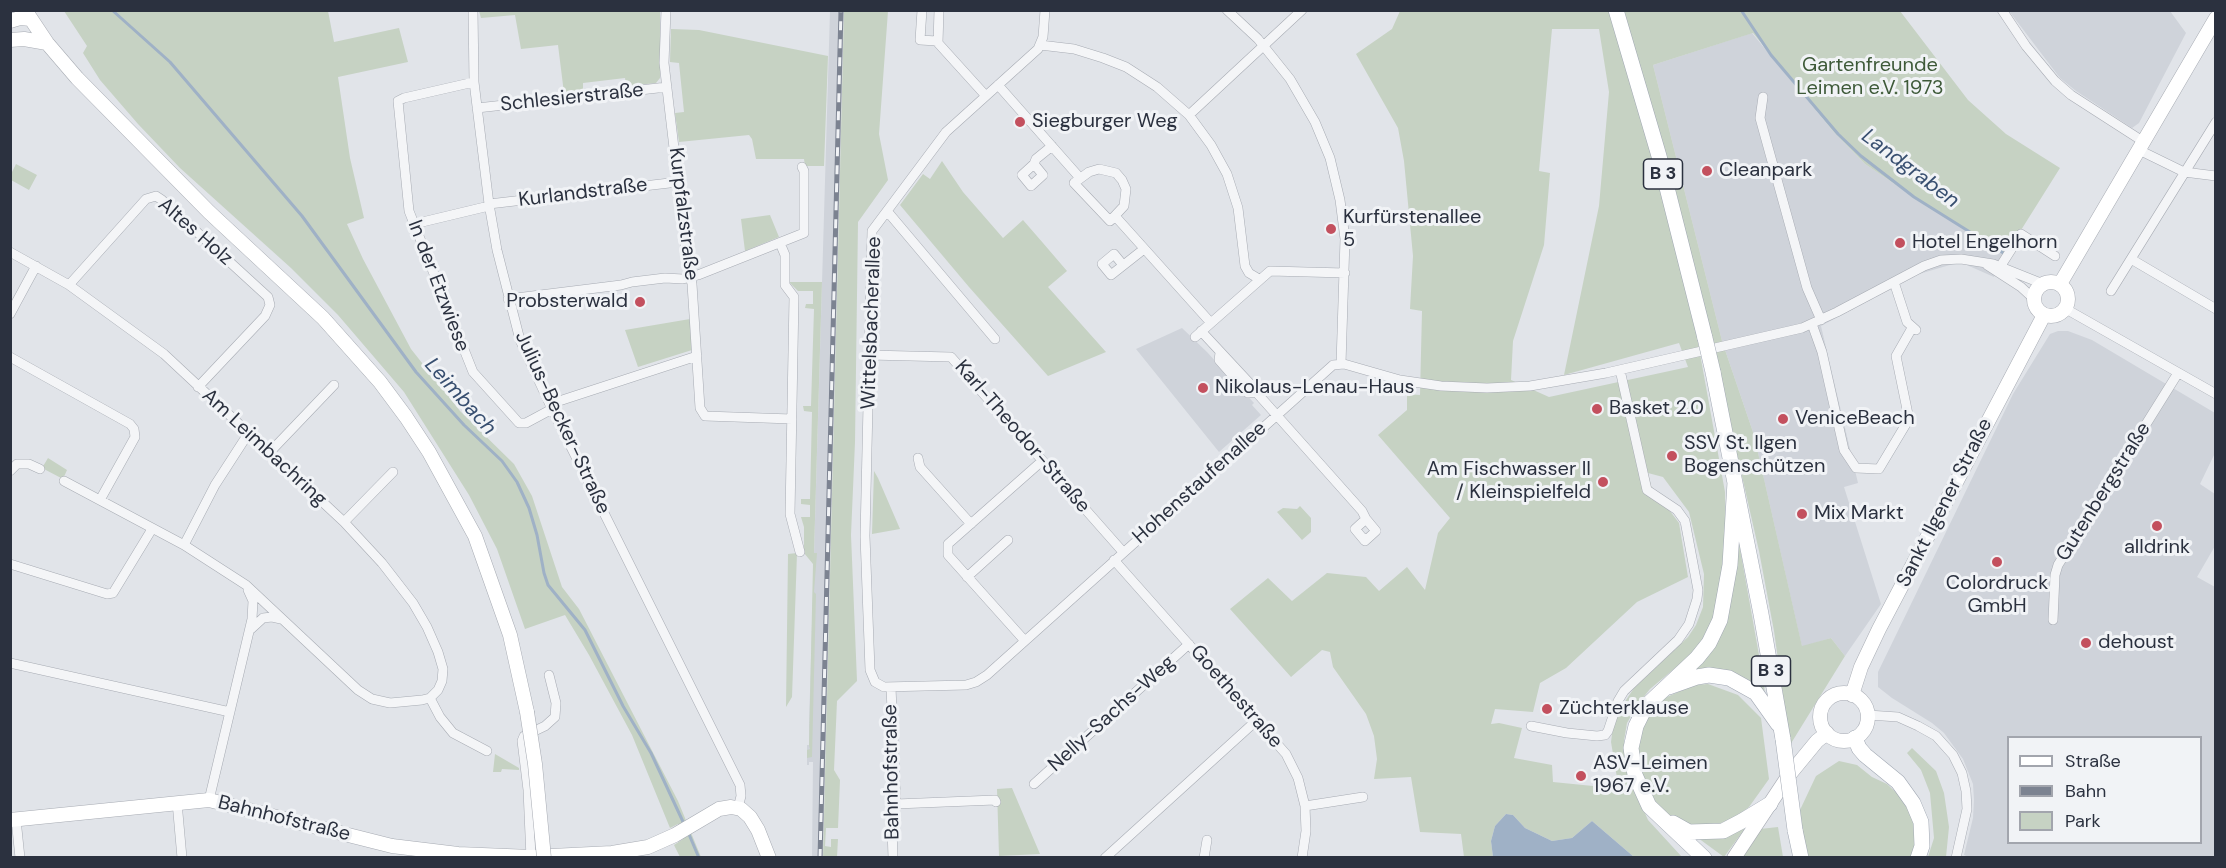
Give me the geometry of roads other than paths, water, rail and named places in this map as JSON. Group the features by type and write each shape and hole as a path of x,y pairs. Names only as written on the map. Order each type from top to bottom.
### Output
{"main road":[{"name":"B 3","path":"1616,10 1659,156 1709,343 1782,734 1799,858"},
{"path":"1704,858 1655,813 1639,787 1632,765 1631,748 1636,726 1646,706 1697,658 1709,643 1720,620 1730,565 1735,482"},
{"path":"1663,690 1697,677 1709,675 1729,678 1756,693 1782,734"},
{"path":"1855,738 1858,748 1898,782 1913,803 1921,822 1922,846 1918,858"},
{"path":"1655,813 1689,832 1716,832 1723,831 1770,804"}],"street":[{"name":"Julius-Becker-Straße","path":"472,10 474,82 489,205 508,298 524,350 740,785 741,798 738,808"},
{"name":"Kurpfalzstraße","path":"666,10 664,60 692,287 699,403 705,416 792,419"},
{"path":"922,10 920,40 938,41"},
{"path":"939,10 938,41 986,96"},
{"path":"1044,10 1043,37 1040,45 1074,49 1126,67 1168,95 1189,115 1211,145 1227,174 1238,208 1245,266 1248,272 1259,279"},
{"path":"1227,10 1264,46 1300,94 1330,158 1342,210 1346,273 1341,364 1400,380 1434,385 1478,388 1546,384 1620,370 1709,343 1766,337 1816,322 1937,261 1961,259 2000,267 2043,284"},
{"path":"1189,115 1302,10"},
{"path":"2002,10 2026,46 2055,81 2071,95 2141,146 2184,172 2216,176"},
{"path":"10,21 28,15"},
{"path":"10,34 28,15"},
{"path":"28,15 77,78 148,152 323,318 373,374 429,452 475,536 510,634 527,712 535,764 544,858"},
{"path":"2060,284 2216,18"},
{"path":"10,40 24,39 48,43"},
{"name":"Wittelsbacherallee","path":"891,687 884,687 875,682 870,670 865,529 872,231 946,132 1040,45"},
{"name":"In der Etzwiese","path":"474,82 404,98 397,103 409,208 473,372 519,423 526,423 551,407"},
{"path":"998,85 1080,178"},
{"name":"Schlesierstraße","path":"477,108 667,87"},
{"path":"1763,97 1760,118 1816,322 1844,450 1856,468 1879,469 1909,419 1896,356 1914,329 1907,322 1894,282"},
{"path":"2111,291 2216,122"},
{"path":"1034,164 1036,159 1052,146"},
{"path":"508,298 654,279 690,278 804,233 804,171 802,167"},
{"path":"1100,169 1111,171 1121,178 1126,189 1126,200 1122,210 1110,221 1074,183 1080,178 1091,170 1100,169"},
{"name":"Kurlandstraße","path":"414,224 489,205 678,182"},
{"name":"Altes Holz","path":"69,285 146,199 156,196 268,297 270,305 265,316 198,387"},
{"path":"887,211 995,339"},
{"path":"1115,216 1211,322"},
{"path":"2000,267 2021,234 2055,256"},
{"path":"780,243 785,255 785,285 794,297 790,514 800,552"},
{"path":"1123,265 1144,249"},
{"name":"Am Leimbachring","path":"10,252 69,285 164,354 344,522 382,563 413,603 427,627 443,669 442,681 438,690 430,698"},
{"path":"2131,259 2216,309"},
{"path":"1985,264 2021,287 2034,299 2037,308 2044,315 2057,315 2066,309 2068,296 2060,284 2052,282 2043,284 2037,290 2034,299"},
{"path":"10,314 36,266"},
{"path":"1346,273 1269,271 1198,334 1220,353 1219,360 1248,393 1256,392 1366,519"},
{"path":"2066,309 2216,394"},
{"name":"Sankt Ilgener Straße","path":"1852,694 1861,666 1879,629 2044,315"},
{"name":"Karl-Theodor-Straße","path":"869,355 951,357 1123,552"},
{"path":"551,407 697,356"},
{"path":"10,357 130,424 134,429 135,437 100,500"},
{"name":"Hohenstaufenallee","path":"891,687 973,683 987,675 1328,368 1341,364"},
{"path":"1531,726 1568,733 1605,735 1624,691 1678,640 1689,624 1697,599 1698,590 1686,524 1677,510 1647,490 1620,370"},
{"name":"Gutenbergstraße","path":"2053,620 2055,575 2058,565 2178,373"},
{"path":"270,452 334,385"},
{"path":"184,544 215,485 248,434"},
{"path":"918,458 920,467 971,524"},
{"path":"1025,641 948,555 948,544 1042,461"},
{"path":"10,471 17,464 29,464 40,469"},
{"path":"344,522 393,472"},
{"path":"64,481 184,544 246,585 358,690 372,699 390,703 430,698 440,717 453,733 487,751"},
{"path":"10,564 107,594 113,593 152,528"},
{"path":"967,577 1008,540"},
{"name":"Goethestraße","path":"1114,560 1280,746 1290,761 1298,778 1305,806 1306,831 1302,858"},
{"path":"209,800 250,631 253,601 246,585"},
{"path":"250,631 262,618 283,619"},
{"name":"Nelly-Sachs-Weg","path":"1034,784 1189,644"},
{"path":"10,663 230,712"},
{"path":"531,857 528,790 522,741 524,736 546,726 555,717 556,704 549,675"},
{"name":"Bahnhofstraße","path":"891,687 896,804 893,807 893,858"},
{"path":"1837,694 1852,694 1861,700 1868,715 1865,729 1855,738 1840,740 1827,733 1820,719 1824,704 1837,694"},
{"path":"1868,715 1898,717 1918,726 1936,736 1953,755 1962,773 1967,809 1956,858"},
{"path":"1105,858 1257,720"},
{"path":"1734,858 1789,775 1817,741 1827,733"},
{"path":"1305,806 1363,798"},
{"name":"Bahnhofstraße","path":"13,820 209,800 419,854 531,857 576,856 648,847 723,807 738,808"},
{"path":"896,804 994,800 996,802"},
{"path":"177,802 182,858"},
{"path":"738,808 753,820 769,858"},
{"path":"13,820 20,858"},
{"path":"1204,858 1207,840"}],"water":[{"path":"1506,814 1513,815 1525,828 1552,841 1572,838 1592,821 1634,857 1493,857 1491,841 1495,826"}],"waterway":[{"name":"Leimbach","path":"112,10 170,62 302,216 416,372 464,425 502,461 517,482 529,508 548,585 585,630 623,706 651,753 685,826"},
{"name":"Landgraben","path":"1741,10 1771,55 1838,134 1861,156 1914,197 2005,254"},
{"name":"Leimbach","path":"688,832 699,858"}],"railway":[{"path":"820,858 841,10"}],"place":[{"name":"Siegburger Weg","path":"1020,122"},
{"name":"Cleanpark","path":"1707,171"},
{"name":"Kurfürstenallee 5","path":"1331,229"},
{"name":"Hotel Engelhorn","path":"1900,243"},
{"name":"Probsterwald","path":"640,302"},
{"name":"Nikolaus-Lenau-Haus","path":"1203,388"},
{"name":"Basket 2.0","path":"1597,409"},
{"name":"VeniceBeach","path":"1783,419"},
{"name":"SSV St. Ilgen Bogenschützen","path":"1672,456"},
{"name":"Am Fischwasser II / Kleinspielfeld","path":"1603,482"},
{"name":"Mix Markt","path":"1802,514"},
{"name":"alldrink","path":"2157,526"},
{"name":"Colordruck GmbH","path":"1997,562"},
{"name":"dehoust","path":"2086,643"},
{"name":"Züchterklause","path":"1547,709"},
{"name":"ASV-Leimen 1967 e.V.","path":"1581,776"}],"park label":[{"name":"Gartenfreunde Leimen e.V. 1973","path":"1870,78"}]}
